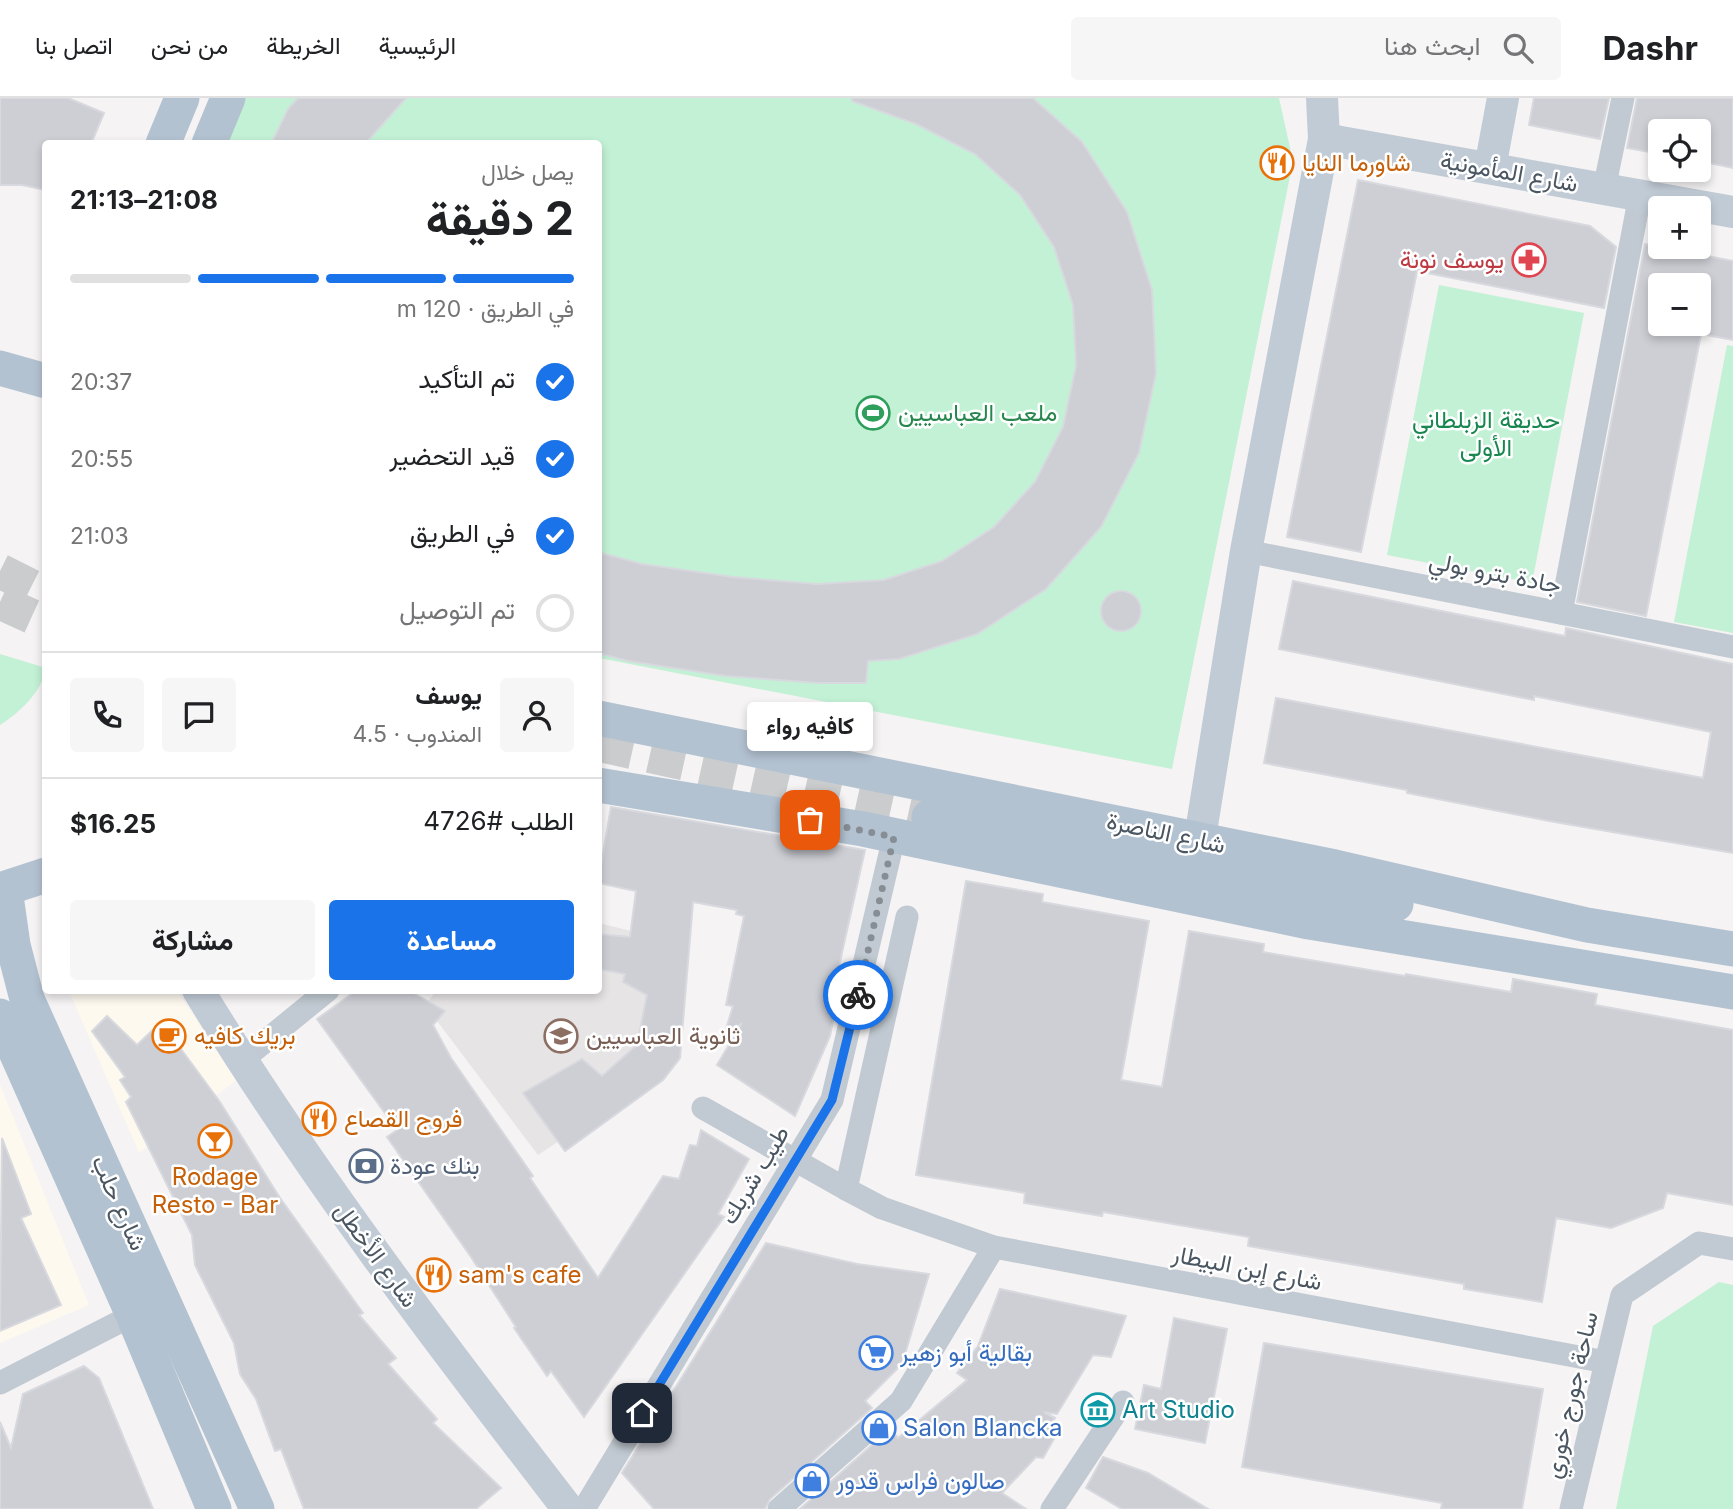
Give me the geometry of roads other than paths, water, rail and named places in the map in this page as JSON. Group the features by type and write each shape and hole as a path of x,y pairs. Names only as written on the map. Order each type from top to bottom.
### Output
{"main road":[{"path":"165,140 182,98"},
{"path":"211,140 228,98"},
{"path":"5,368 42,358"},
{"path":"5,368 42,380"},
{"name":"شارع الناصرة","path":"602,719 1335,867 1587,925 1733,949"},
{"path":"602,769 709,790 878,833"},
{"path":"602,786 878,833 1309,922 1733,992"},
{"path":"929,817 1093,853 1419,908 1587,925"},
{"path":"2,890 42,876"},
{"name":"شارع حلب","path":"2,890 27,999 257,1509"},
{"name":"شارع حلب","path":"0,1016 134,1315 214,1509"}],"street":[{"path":"1200,838 1246,551 1324,139 1322,98"},
{"path":"1490,168 1503,98"},
{"path":"1604,189 1623,98"},
{"name":"شارع المأمونية","path":"1324,139 1733,212"},
{"path":"1561,613 1640,195"},
{"name":"جادة بترو بولي","path":"1246,551 1733,647"},
{"name":"طيب شربك","path":"584,1509 832,1100 878,833"},
{"path":"846,1189 907,917"},
{"name":"شارع الأخطل","path":"200,994 241,1061 349,1218 568,1509"},
{"path":"241,1061 323,994"},
{"name":"شارع إبن البيطار","path":"703,1108 881,1208 994,1247 1606,1362"},
{"name":"ساحة جورج خوري","path":"1571,1509 1622,1295 1699,1242 1733,1249"},
{"path":"779,1509 901,1401 994,1247"},
{"path":"0,1383 134,1315"},
{"path":"1052,1509 1122,1402"}],"tunnel":[{"path":"0,571 42,592"},
{"path":"0,602 42,621"},
{"path":"602,745 929,817"}],"place":[{"name":"شاورما النايا","path":"1277,163"},
{"name":"يوسف نونة","path":"1529,260"},
{"name":"ملعب العباسيين","path":"873,413"},
{"name":"كافيه رواء","path":"810,820"},
{"name":"بريك كافيه","path":"169,1036"},
{"name":"ثانوية العباسيين","path":"561,1036"},
{"name":"فروج القصاع","path":"319,1119"},
{"name":"Rodage Resto - Bar","path":"215,1141"},
{"name":"بنك عودة","path":"366,1166"},
{"name":"sam's cafe","path":"434,1275"},
{"name":"بقالية أبو زهير","path":"876,1353"},
{"name":"Art Studio","path":"1098,1410"},
{"name":"Salon Blancka","path":"879,1428"},
{"name":"صالون فراس قدور","path":"812,1481"}],"park label":[{"name":"حديقة الزبلطاني الأولى","path":"1486,434"}]}
